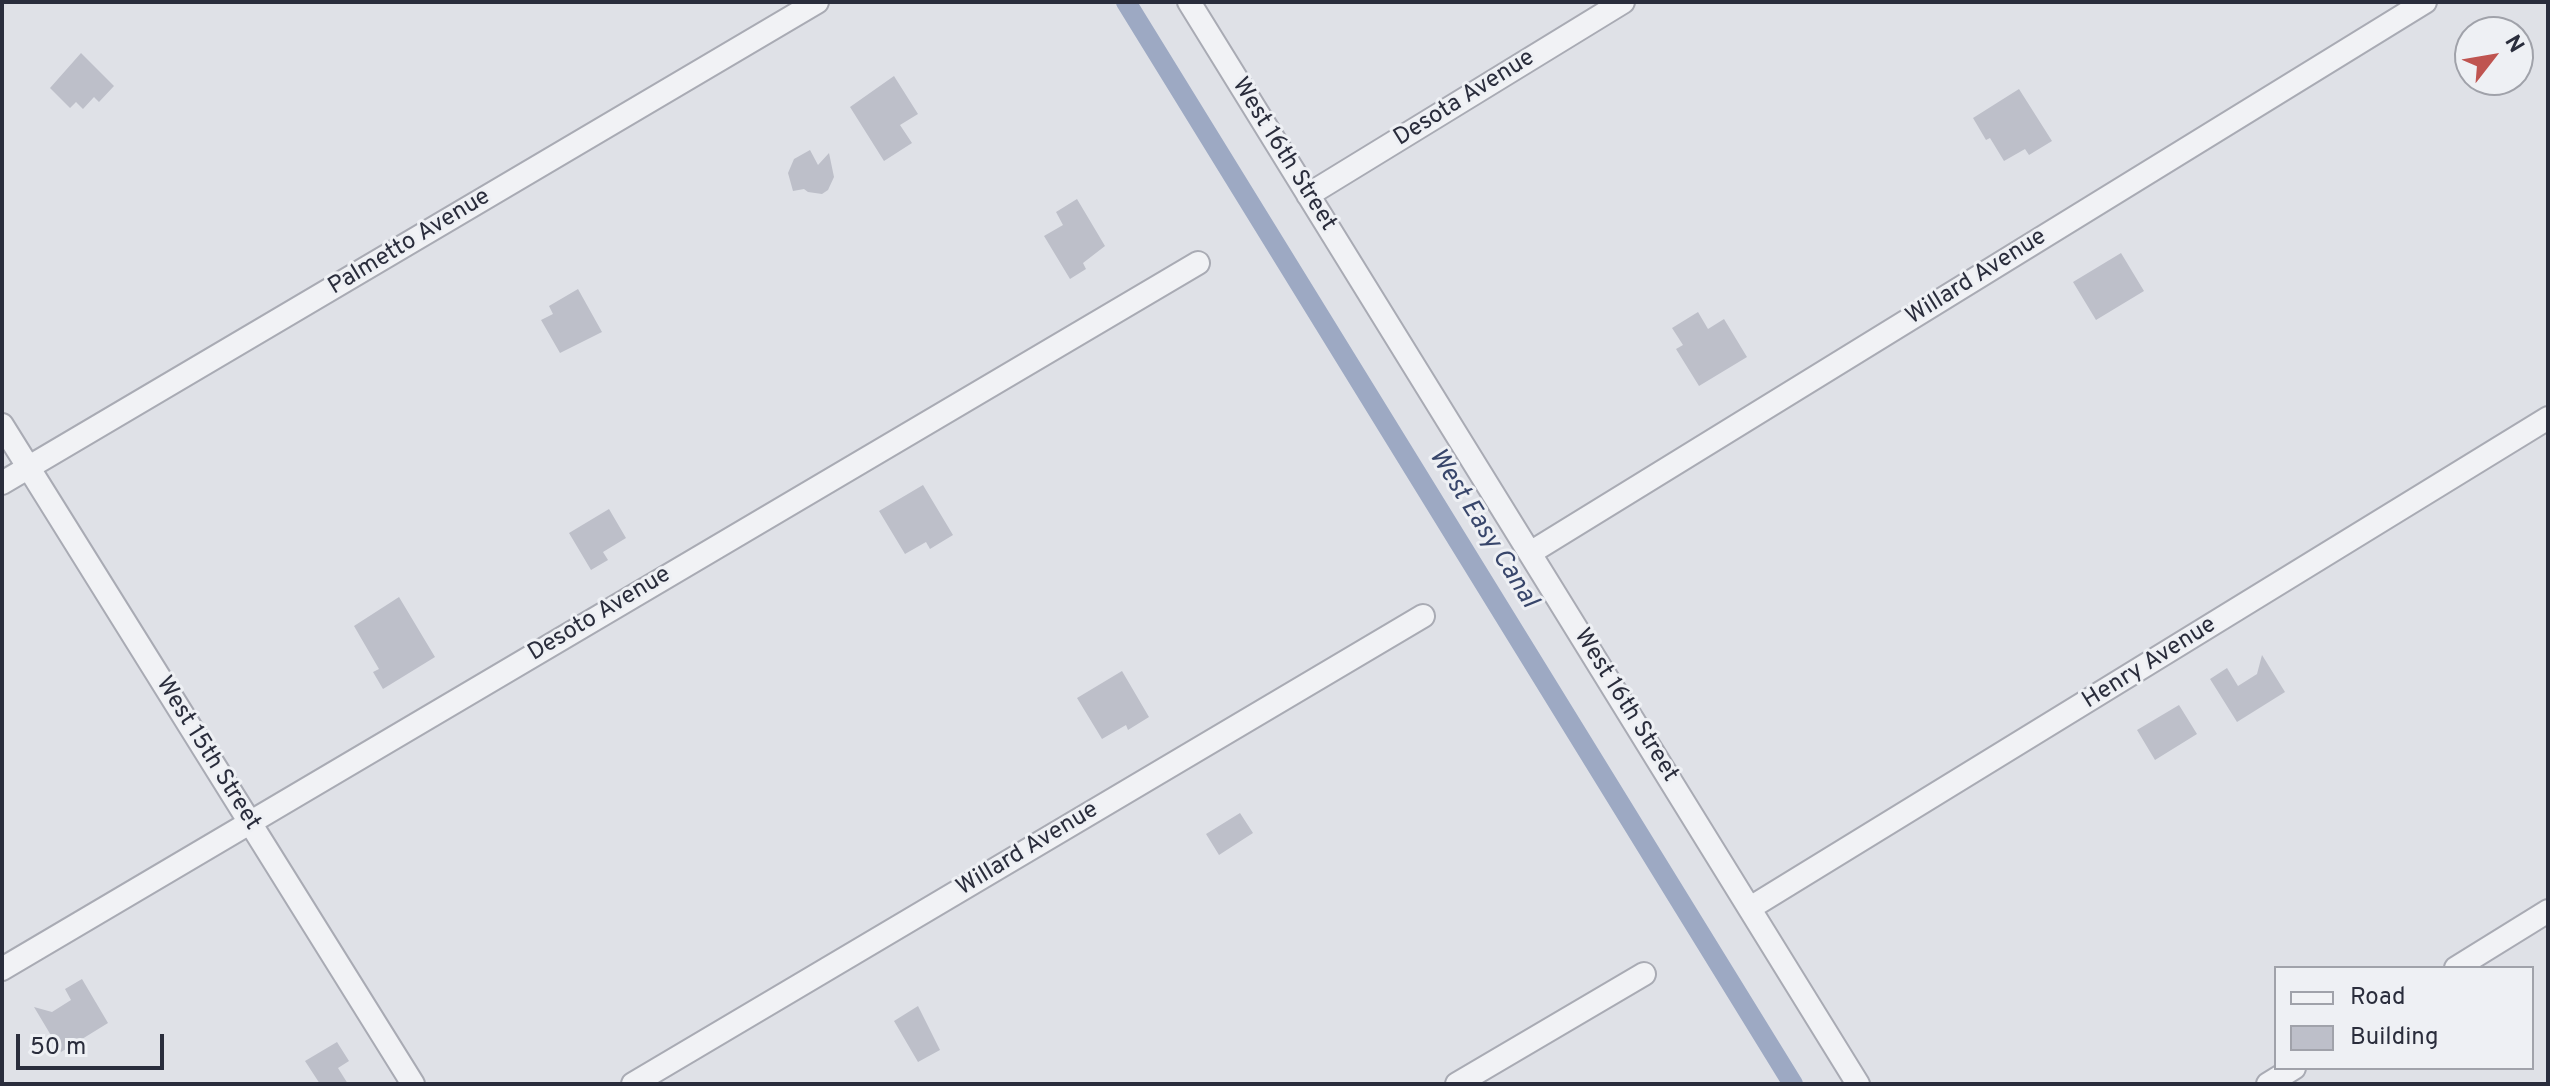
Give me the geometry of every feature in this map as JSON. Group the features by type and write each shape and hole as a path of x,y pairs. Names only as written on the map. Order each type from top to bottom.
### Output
{"street":[{"name":"Palmetto Avenue","path":"2,483 817,2"},
{"name":"West 16th Street","path":"1189,2 1858,1084"},
{"name":"Desota Avenue","path":"1308,195 1623,2"},
{"name":"Willard Avenue","path":"1530,553 2425,2"},
{"name":"Desoto Avenue","path":"2,969 1198,263"},
{"name":"Henry Avenue","path":"1750,908 2548,418"},
{"name":"West 15th Street","path":"2,425 413,1084"},
{"name":"Willard Avenue","path":"633,1084 1423,616"},
{"path":"2459,966 2548,911"},
{"path":"1457,1084 1644,974"},
{"path":"2268,1084 2291,1070"}],"building":[{"path":"81,53 114,86 99,102 94,97 83,109 76,102 70,108 50,88"},
{"path":"894,76 918,114 900,125 912,143 884,161 850,107"},
{"path":"2019,89 2052,141 2029,155 2025,149 2004,161 1973,118"},
{"path":"810,150 818,165 829,153 834,177 828,190 822,194 804,189 793,191 788,173 794,159"},
{"path":"1077,199 1105,246 1083,263 1086,269 1070,279 1044,236 1063,225 1056,212"},
{"path":"2121,253 2144,291 2096,320 2073,282"},
{"path":"578,289 602,332 560,353 541,320 553,314 549,306"},
{"path":"1698,312 1708,329 1724,319 1747,357 1699,386 1676,349 1683,345 1672,328"},
{"path":"923,485 953,535 930,549 926,542 905,554 879,511"},
{"path":"609,509 626,538 603,552 608,560 591,570 569,533"},
{"path":"399,597 435,657 383,689 373,672 379,669 354,626"},
{"path":"2262,655 2285,692 2237,722 2210,679 2227,668 2238,686 2257,674"},
{"path":"1122,671 1149,717 1128,730 1126,725 1102,739 1077,698"},
{"path":"2179,705 2197,734 2155,760 2137,730"},
{"path":"1240,813 1253,833 1219,855 1206,834"},
{"path":"82,979 108,1023 61,1052 34,1007 52,1012 71,1000 65,989"},
{"path":"918,1006 940,1050 918,1062 894,1021"},
{"path":"337,1042 349,1061 338,1068 348,1084 320,1084 305,1061"}],"waterway":[{"name":"West Easy Canal","path":"1126,2 1793,1084"}]}
